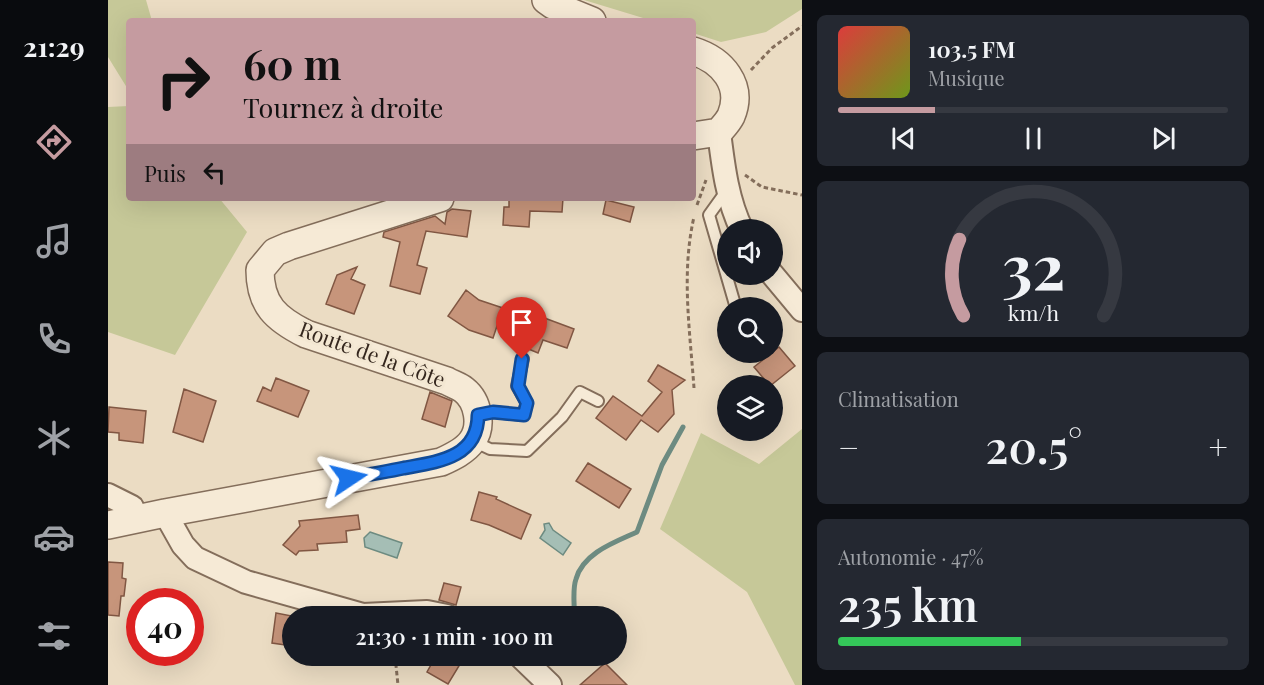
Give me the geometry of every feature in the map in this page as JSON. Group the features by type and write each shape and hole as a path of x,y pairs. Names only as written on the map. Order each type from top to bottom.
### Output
{"street":[{"path":"546,0 585,18"},
{"path":"696,52 721,65 729,75 734,88 735,97 730,118 706,134 723,162 736,219"},
{"name":"Route de la Côte","path":"430,201 275,252 260,270 260,286 263,296 277,316 290,326 306,334 447,381 465,390 475,405 475,428"},
{"path":"781,285 802,310"},
{"path":"108,525 441,462 457,454 475,428"},
{"path":"108,495 132,507 137,519"},
{"path":"165,513 183,545 195,558 246,582 331,606"}],"lane":[{"path":"729,187 709,215 733,297"},
{"path":"522,359 518,386 527,403 524,415 493,412 475,428 490,449 527,451 562,417 580,392 598,401"}],"path":[{"path":"734,88 772,48 802,26"},
{"path":"697,206 705,182 714,167 723,162 739,170 762,187 802,195"},
{"path":"694,388 686,291 688,242 695,215"},
{"path":"396,666 398,685"}],"green space":[{"path":"108,0 146,0 151,18 126,18 126,86 108,57"},
{"path":"584,0 802,0 802,9 766,32 721,42 696,34 696,18 643,18"},
{"path":"126,106 126,201 221,201 247,232 175,355 108,332 108,107"},
{"path":"802,429 802,685 795,685 747,592 660,529 701,433 759,464"}],"water":[{"path":"549,523 553,530 571,543 563,555 540,538 545,530 544,524"},
{"path":"370,532 402,543 397,558 365,547 364,538"}],"building":[{"path":"509,201 563,201 562,212 530,211 529,227 503,225 504,207 509,207"},
{"path":"606,201 634,207 630,222 603,214"},
{"path":"452,209 471,211 467,237 426,231 417,265 427,268 420,294 390,286 400,242 383,237 384,232 435,216 445,224 447,212"},
{"path":"357,267 351,279 365,285 354,314 326,304 337,275"},
{"path":"466,290 479,300 503,308 493,338 469,330 448,316"},
{"path":"531,313 574,329 567,348 543,340 538,353 519,345"},
{"path":"783,352 795,366 783,376 761,375 754,367 759,363 783,363"},
{"path":"658,365 685,380 672,390 674,414 658,432 641,420 626,440 596,418 613,396 642,416 662,392 648,381"},
{"path":"276,378 309,391 298,417 257,401 263,387 271,391"},
{"path":"184,389 216,401 203,442 173,432"},
{"path":"430,392 452,401 445,427 422,419"},
{"path":"109,407 146,411 143,443 119,440 119,433 108,432"},
{"path":"588,463 631,489 619,508 576,481"},
{"path":"479,492 497,497 496,499 531,515 521,539 471,520"},
{"path":"358,515 360,529 346,531 347,542 317,544 318,550 299,551 296,555 283,545 300,526 299,521"},
{"path":"108,562 123,563 122,578 126,579 119,616 108,615"},
{"path":"444,583 461,587 456,605 439,600"},
{"path":"276,613 282,614 282,644 272,643"},
{"path":"430,666 459,666 448,684 427,672"},
{"path":"602,666 608,666 627,685 580,685"}],"waterway":[{"path":"574,606 576,579 585,562 601,550 637,532 662,465 683,427"},
{"path":"541,671 545,666"}],"route":[{"path":"349,478 441,462 457,454 472,441 478,426 478,415 493,412 524,415 527,403 518,386 522,359"}]}
